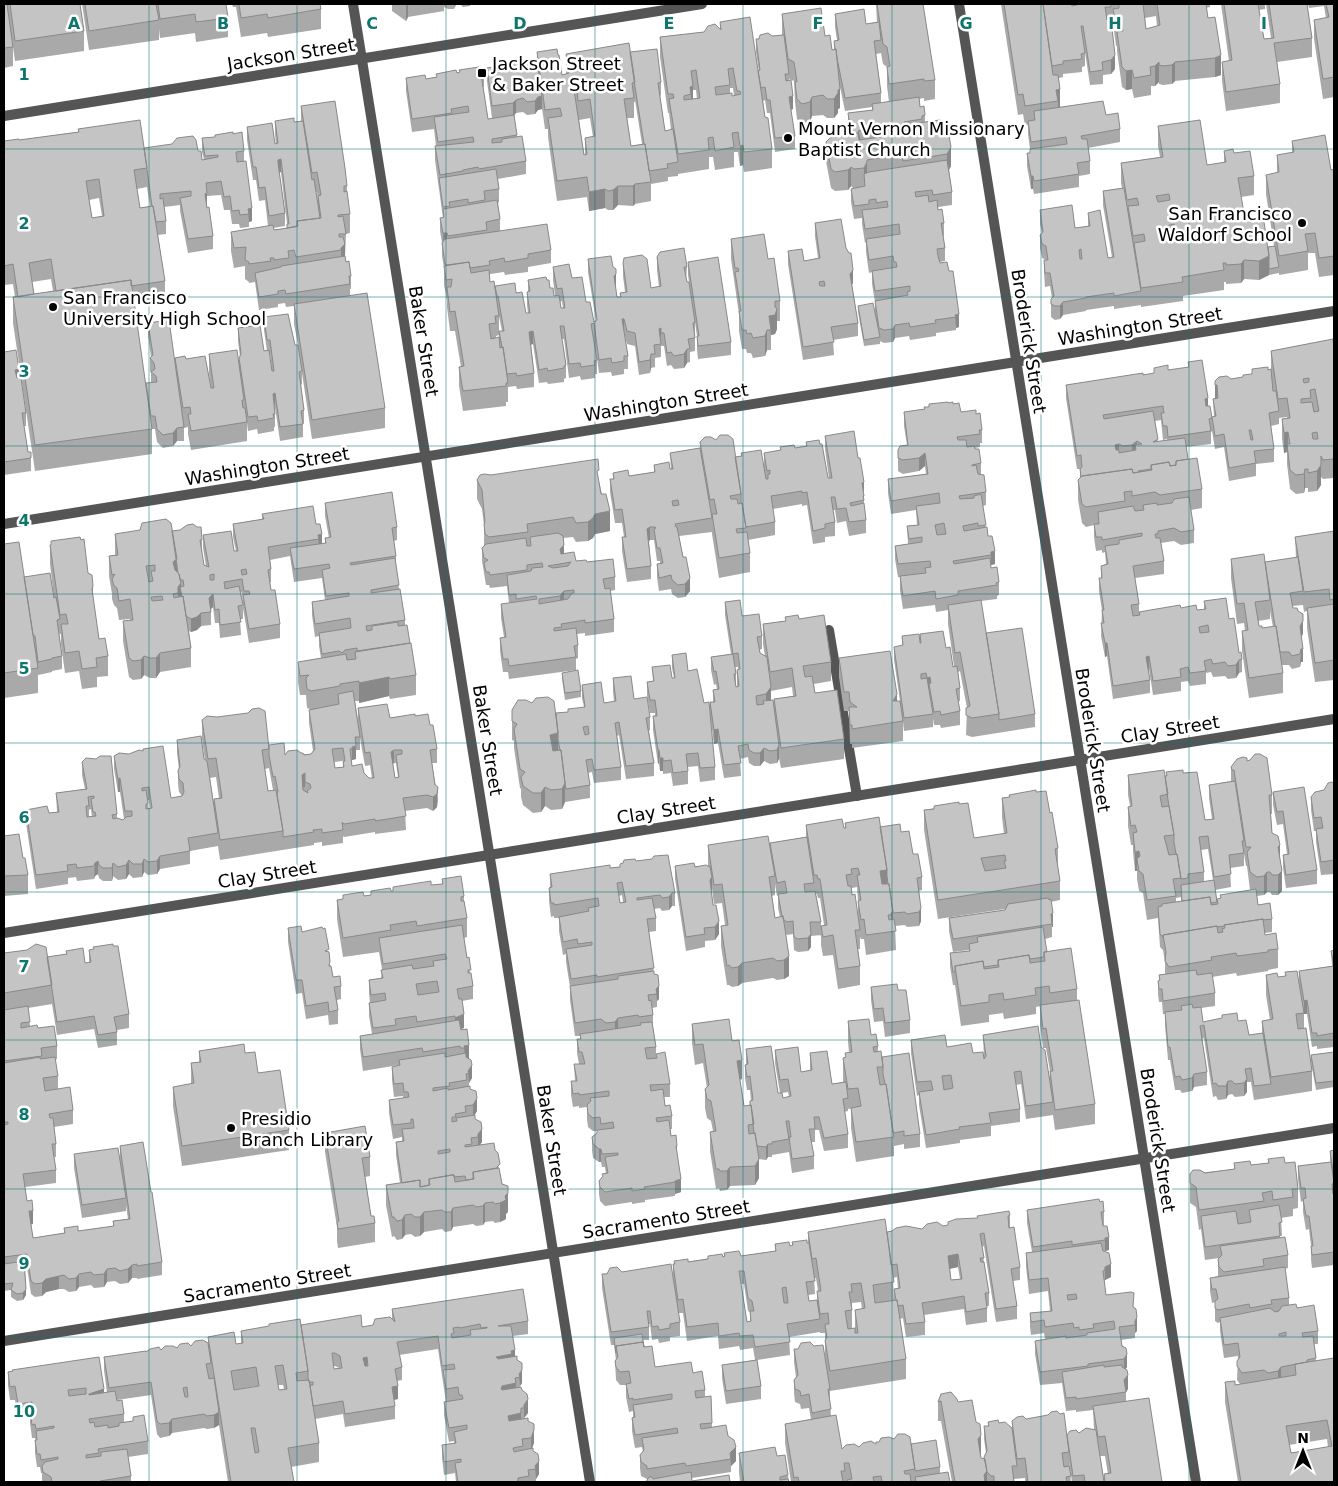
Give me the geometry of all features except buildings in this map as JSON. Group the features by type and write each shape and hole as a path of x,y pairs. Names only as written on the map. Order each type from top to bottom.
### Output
{"street":[{"name":"Baker Street","path":"354,4 590,1482"},
{"name":"Jackson Street","path":"4,116 702,4"},
{"name":"Broderick Street","path":"959,4 1196,1482"},
{"name":"Washington Street","path":"4,524 1334,311"},
{"path":"829,630 857,796"},
{"name":"Clay Street","path":"4,932 1334,719"},
{"name":"Sacramento Street","path":"4,1341 1334,1128"}],"place":[{"name":"Jackson Street & Baker Street","path":"482,73"},
{"name":"Mount Vernon Missionary Baptist Church","path":"788,138"},
{"name":"San Francisco Waldorf School","path":"1302,223"},
{"name":"San Francisco University High School","path":"53,307"},
{"name":"Presidio Branch Library","path":"231,1128"}]}
